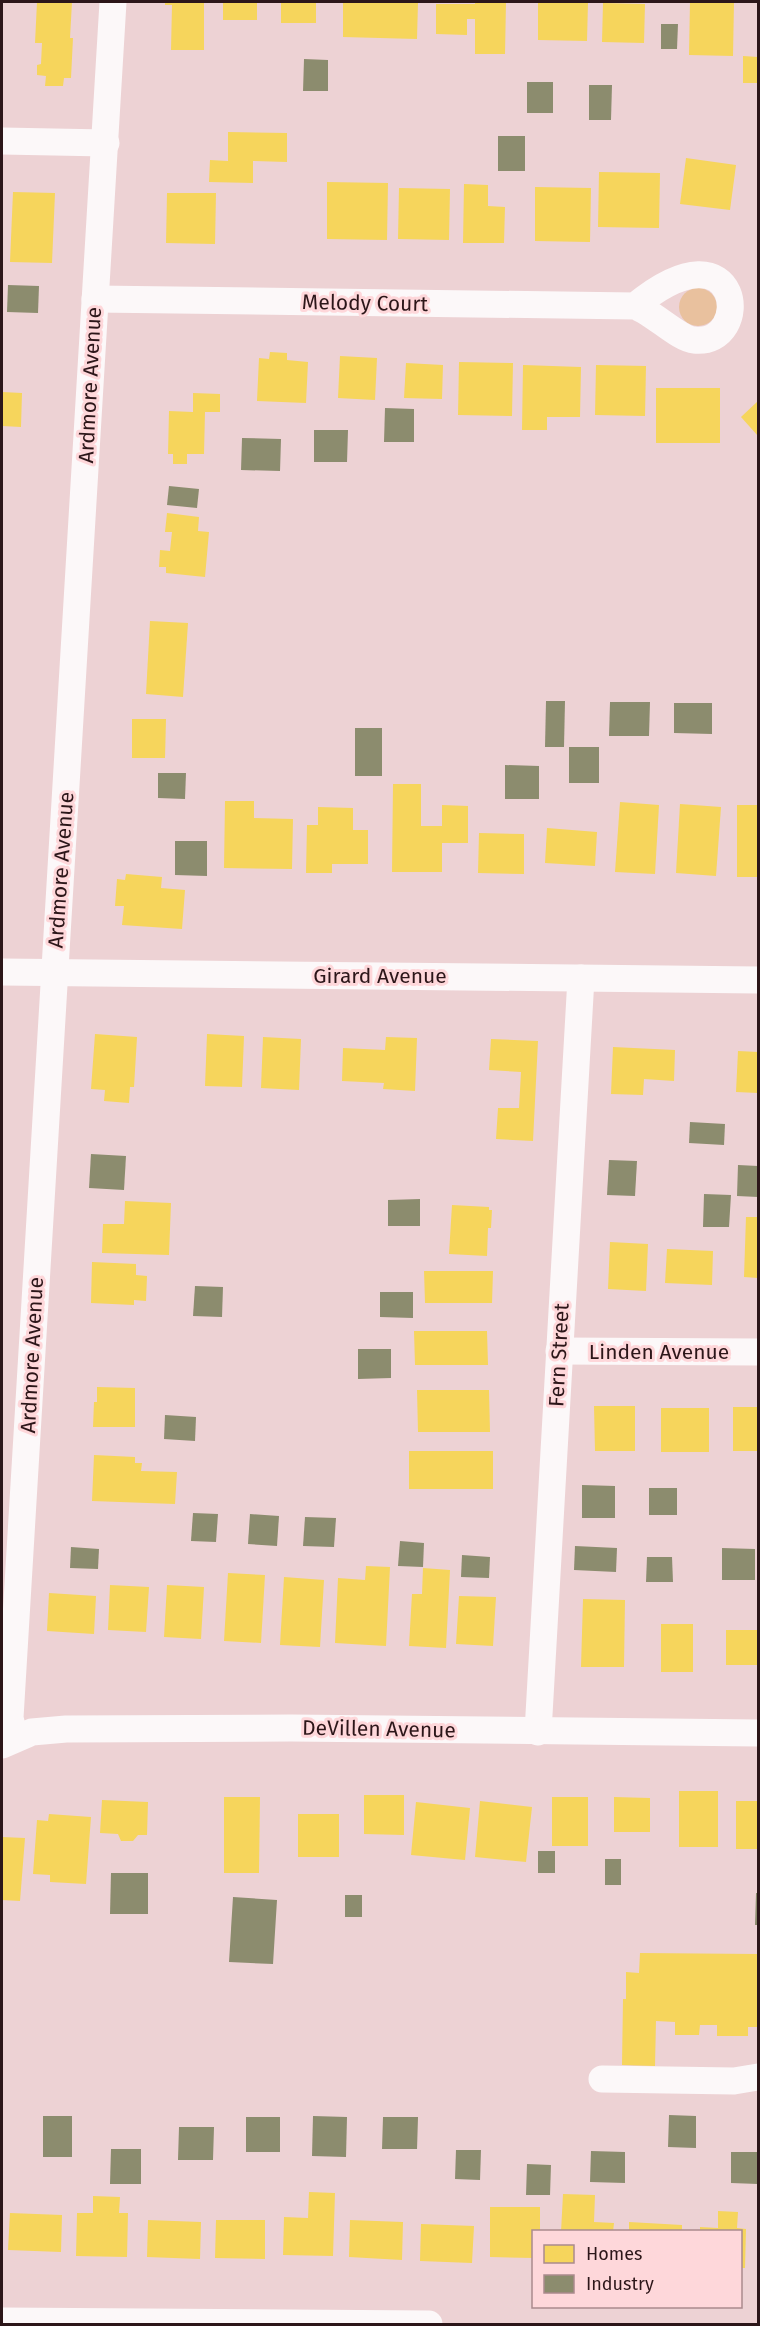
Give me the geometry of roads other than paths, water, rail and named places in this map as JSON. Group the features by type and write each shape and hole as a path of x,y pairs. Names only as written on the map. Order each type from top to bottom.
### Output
{"street":[{"name":"Ardmore Avenue","path":"8,1742 113,2"},
{"path":"2,141 106,143"},
{"name":"Melody Court","path":"95,299 635,306"},
{"name":"Girard Avenue","path":"2,972 759,980"},
{"name":"Fern Street","path":"538,1731 581,978"},
{"name":"Linden Avenue","path":"559,1351 759,1352"},
{"name":"DeVillen Avenue","path":"8,1742 32,1732 66,1729 291,1728 759,1733"},
{"path":"603,2079 734,2081 759,2077"},
{"path":"2,2321 429,2325"}]}
